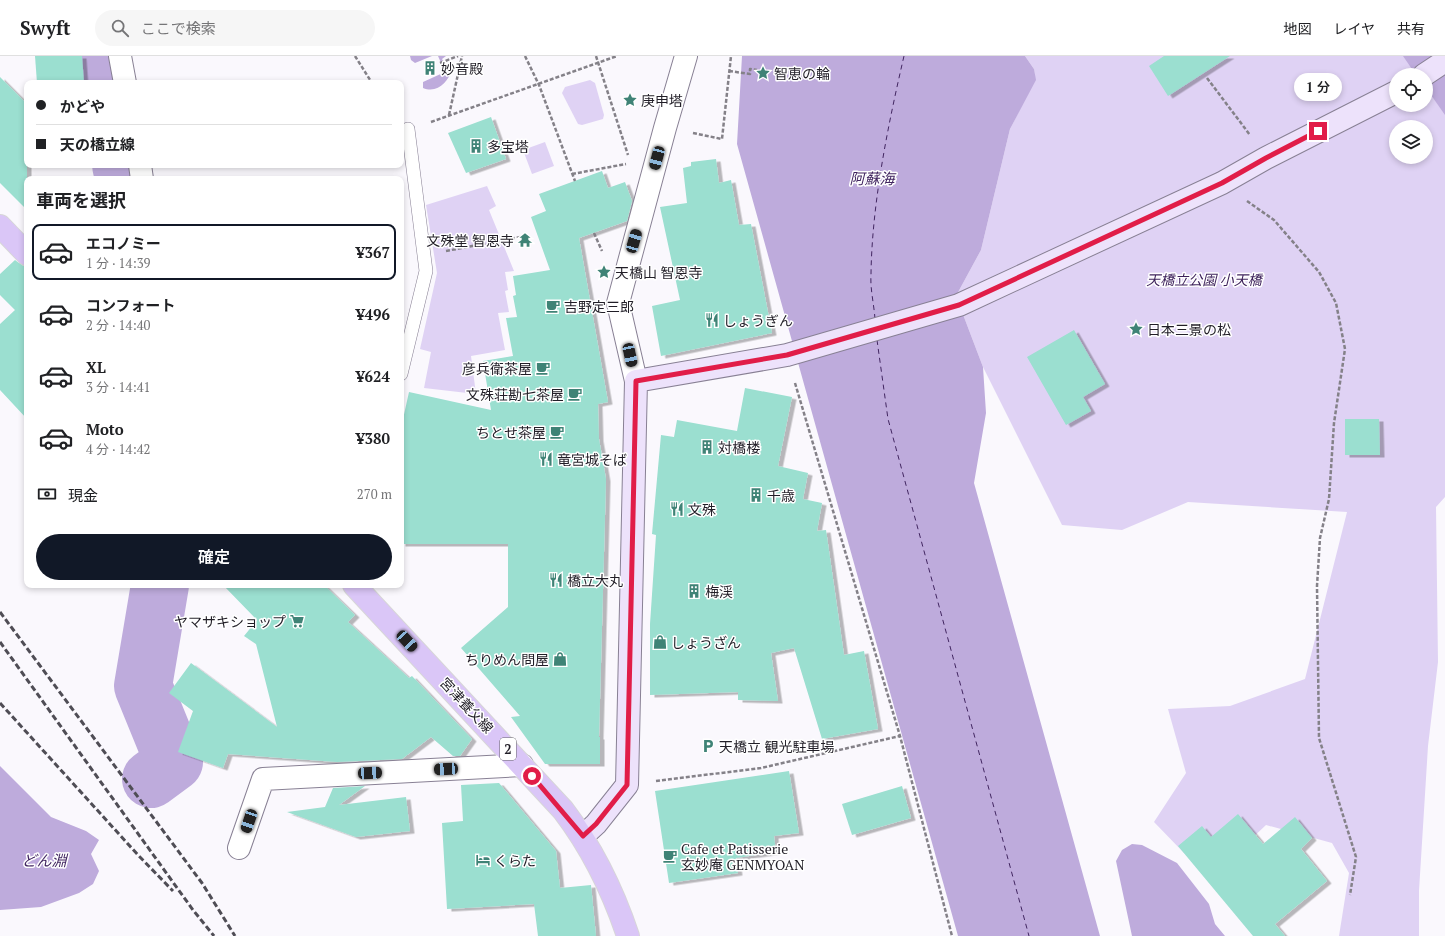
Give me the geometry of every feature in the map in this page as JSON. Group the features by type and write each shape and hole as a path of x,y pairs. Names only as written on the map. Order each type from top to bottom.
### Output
{"main road":[{"path":"1433,69 1445,61"},
{"path":"583,836 596,824 627,785 636,381 795,352 959,305 1222,183 1266,158 1389,96"},
{"path":"0,226 24,251"},
{"name":"宮津養父線","path":"357,588 563,810 583,836 617,903 628,936"}],"street":[{"path":"120,56 124,80"},
{"path":"636,381 618,303 686,56"},
{"path":"239,848 263,780 522,765"}],"lane":[{"path":"404,362 426,271 408,130"}],"path":[{"path":"355,56 370,80"},
{"path":"440,63 458,56"},
{"path":"449,116 462,56"},
{"path":"525,56 539,84 575,181"},
{"path":"596,56 630,163"},
{"path":"408,130 617,56"},
{"path":"665,128 722,139 731,56"},
{"path":"730,71 750,74 750,69 757,70"},
{"path":"1207,78 1254,141"},
{"path":"572,174 657,158"},
{"path":"1222,183 1274,220 1319,272 1336,303 1345,349 1334,423 1329,499 1320,538 1317,601 1319,738 1356,857 1350,895"},
{"path":"424,255 526,236"},
{"path":"796,386 900,736 952,936"},
{"path":"627,785 761,768 900,736"}],"green space":[{"name":"天橋立公園 小天橋","path":"1025,56 1404,56 1412,68 1389,68 1389,112 1433,112 1433,98 1445,114 1445,497 1436,507 1438,662 1428,746 1419,891 1419,936 1339,936 1349,873 1332,843 1266,825 1215,873 1184,853 1154,822 1186,773 1168,709 1230,706 1305,679 1347,512 1188,502 1122,530 1062,525 983,367 956,296 981,250 1010,129 1035,80 1034,69"},
{"path":"590,80 595,83 604,115 603,119 582,125 578,124 562,93 565,87"},
{"path":"545,142 554,166 532,174 523,150"},
{"path":"487,186 496,206 489,210 514,271 505,272 508,290 505,291 509,312 498,313 505,350 471,356 476,394 424,388 431,352 420,349 437,273 426,205"}],"water":[{"path":"410,56 432,56 415,63 411,60"},
{"path":"438,56 446,56 442,59 445,64 450,64 452,70 445,82 438,88 423,88 423,82 445,72"},
{"name":"阿蘇海","path":"742,56 1025,56 1034,69 1036,80 1010,129 981,250 956,296 983,367 986,413 974,483 1100,936 958,936 737,144"},
{"path":"1403,56 1445,56 1445,115 1433,98 1433,68 1411,68"},
{"name":"どん淵","path":"0,766 51,817 86,831 99,840 91,854 99,871 93,884 79,893 41,907 0,910"},
{"path":"1132,844 1142,845 1177,863 1209,904 1215,924 1225,936 1132,936 1116,861 1122,850"}],"building":[{"path":"35,56 82,56 84,80 37,80"},
{"path":"1164,56 1230,56 1168,96 1149,66"},
{"path":"0,77 24,101 24,168 27,168 27,176 24,176 24,207 0,183"},
{"name":"多宝塔","path":"491,117 506,159 466,173 448,133"},
{"path":"716,159 719,183 731,180 739,225 751,224 772,333 661,356 652,306 680,300 660,207 687,203 683,168 691,166 691,162"},
{"path":"602,171 608,188 625,182 632,201 627,221 579,238 608,402 598,404 599,439 606,479 599,737 600,764 545,764 511,717 520,716 461,648 508,607 508,544 404,544 404,414 409,392 491,410 483,361 513,356 506,318 517,317 513,296 516,295 513,276 550,270 531,217 546,211 539,194"},
{"path":"15,260 24,266 24,416 0,390 0,324 15,310 0,295 0,274"},
{"path":"1074,330 1105,384 1083,397 1091,411 1066,425 1027,357"},
{"path":"745,388 792,397 778,466 808,473 803,499 822,503 817,531 826,530 844,655 864,651 878,729 822,739 794,648 771,653 778,701 738,700 738,692 650,695 650,624 656,535 652,534 661,435 674,437 677,420 737,431"},
{"path":"1345,419 1379,419 1380,455 1345,455"},
{"path":"226,588 327,588 355,615 348,622 409,678 412,676 472,739 460,756 453,756 431,737 402,759 337,762 228,754 223,768 178,752 193,711 169,693 191,663 277,727 256,644 244,636 257,620"},
{"path":"789,771 799,833 774,836 776,852 736,858 738,873 669,883 655,791"},
{"path":"499,783 556,851 560,888 591,885 596,936 538,936 534,904 447,909 442,823 463,821 461,785"},
{"path":"365,786 339,805 406,797 410,831 356,837 287,812 325,807 333,788"},
{"path":"902,786 911,818 852,835 842,804"},
{"path":"1238,814 1263,844 1295,817 1312,838 1301,849 1327,881 1275,924 1285,936 1253,936 1178,846 1202,826 1211,837"}],"waterway":[{"path":"96,56 101,80"},
{"path":"122,168 123,176"},
{"path":"151,779 174,762 143,686 159,588"}],"ferry route":[{"path":"875,319 871,280 874,220 892,109 904,56"},
{"path":"877,340 888,419 1029,936"}],"railway":[{"path":"0,612 202,883 235,936"},
{"path":"0,642 193,910 214,936"},
{"path":"0,703 138,855 173,891"}],"place":[{"name":"妙音殿","path":"430,68"},
{"name":"智恵の輪","path":"763,73"},
{"name":"庚申塔","path":"630,100"},
{"name":"多宝塔","path":"476,146"},
{"name":"文殊堂 智恩寺","path":"525,240"},
{"name":"天橋山 智恩寺","path":"604,272"},
{"name":"吉野定三郎","path":"553,306"},
{"name":"しょうぎん","path":"712,320"},
{"name":"日本三景の松","path":"1136,329"},
{"name":"彦兵衛茶屋","path":"543,368"},
{"name":"文殊荘勘七茶屋","path":"575,394"},
{"name":"ちとせ茶屋","path":"557,432"},
{"name":"対橋楼","path":"707,447"},
{"name":"竜宮城そば","path":"546,459"},
{"name":"千歳","path":"756,495"},
{"name":"文殊","path":"677,509"},
{"name":"橋立大丸","path":"556,580"},
{"name":"梅渓","path":"694,591"},
{"name":"ヤマザキショップ","path":"297,621"},
{"name":"しょうざん","path":"660,642"},
{"name":"ちりめん問屋","path":"560,659"},
{"name":"天橋立 観光駐車場","path":"708,746"},
{"name":"Cafe et Patisserie 玄妙庵 GENMYOAN","path":"670,856"},
{"name":"くらた","path":"483,860"}],"route":[{"path":"532,776 563,810 583,836 596,824 627,785 636,381 787,355 959,305 1222,183 1318,131"}]}
